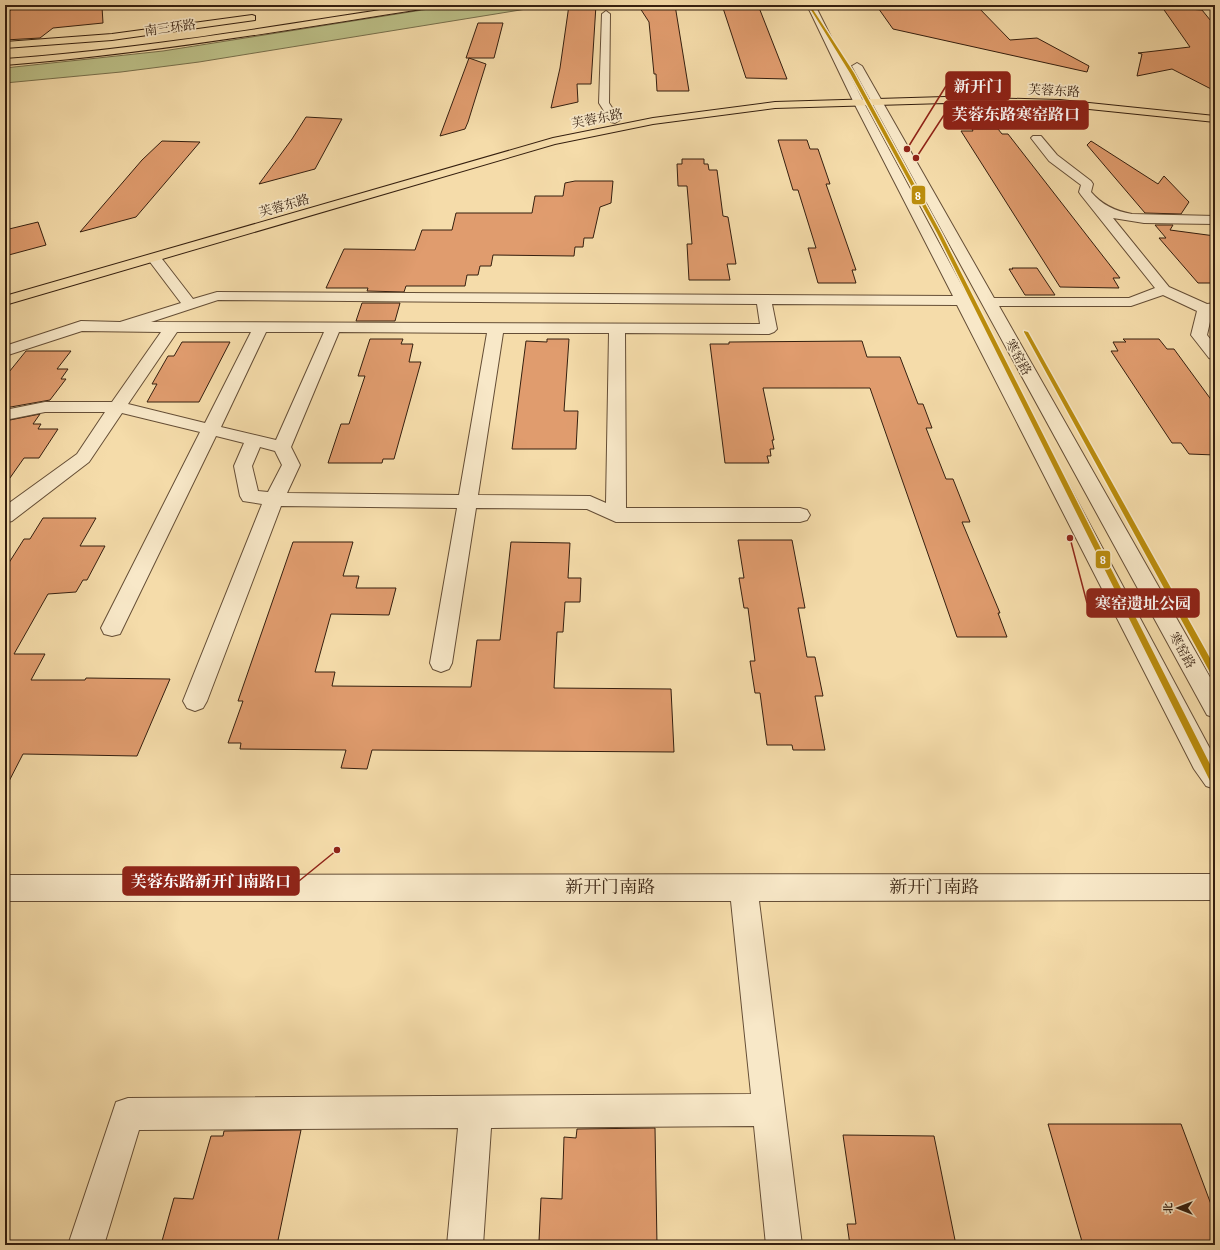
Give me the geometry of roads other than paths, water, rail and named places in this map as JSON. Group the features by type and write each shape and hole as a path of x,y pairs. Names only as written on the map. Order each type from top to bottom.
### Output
{"main road":[{"name":"南三环路","path":"5,52 129,41 372,7 410,5"},
{"path":"5,62 71,58 152,48 428,5"},
{"name":"南三环路","path":"5,56 138,45 372,7"},
{"path":"5,45 112,37 265,16"},
{"name":"芙蓉东路","path":"5,301 553,141 653,121 775,105 940,93 1057,96 1215,112"},
{"name":"芙蓉东路","path":"212,228 543,134 651,113 768,98 865,98 1060,103 1215,120"}],"street":[{"name":"寒窑路","path":"811,5 865,98 988,302 1215,708"},
{"name":"寒窑路","path":"826,5 865,98 962,301 1203,761 1215,778"},
{"path":"606,14 604,103 615,120"},
{"path":"1036,138 1053,158 1087,184 1085,192 1164,290 1210,308 1199,335 1215,355"},
{"path":"1096,206 1120,216 1140,218 1200,218 1215,220"},
{"path":"154,258 190,305"},
{"path":"988,302 1131,302 1164,290"},
{"path":"121,326 217,296 962,301"},
{"path":"5,351 81,326 769,329 764,300"},
{"path":"5,516 83,458 172,327"},
{"path":"112,628 261,327"},
{"path":"282,447 334,327"},
{"path":"441,663 496,328"},
{"path":"616,515 617,328"},
{"path":"5,415 45,407 118,407 282,447 291,465 274,499 195,701"},
{"path":"254,440 243,466 250,496 274,499 590,503 616,515 800,515"},
{"path":"744,887 784,1245"},
{"name":"新开门南路","path":"5,888 1215,887"},
{"path":"86,1245 128,1114 768,1110"},
{"path":"465,1245 476,1112"}],"place":[{"name":"新开门","path":"907,149"},
{"name":"芙蓉东路寒窑路口","path":"916,158"},
{"name":"寒窑遗址公园","path":"1070,538"},
{"name":"芙蓉东路新开门南路口","path":"337,850"}]}
